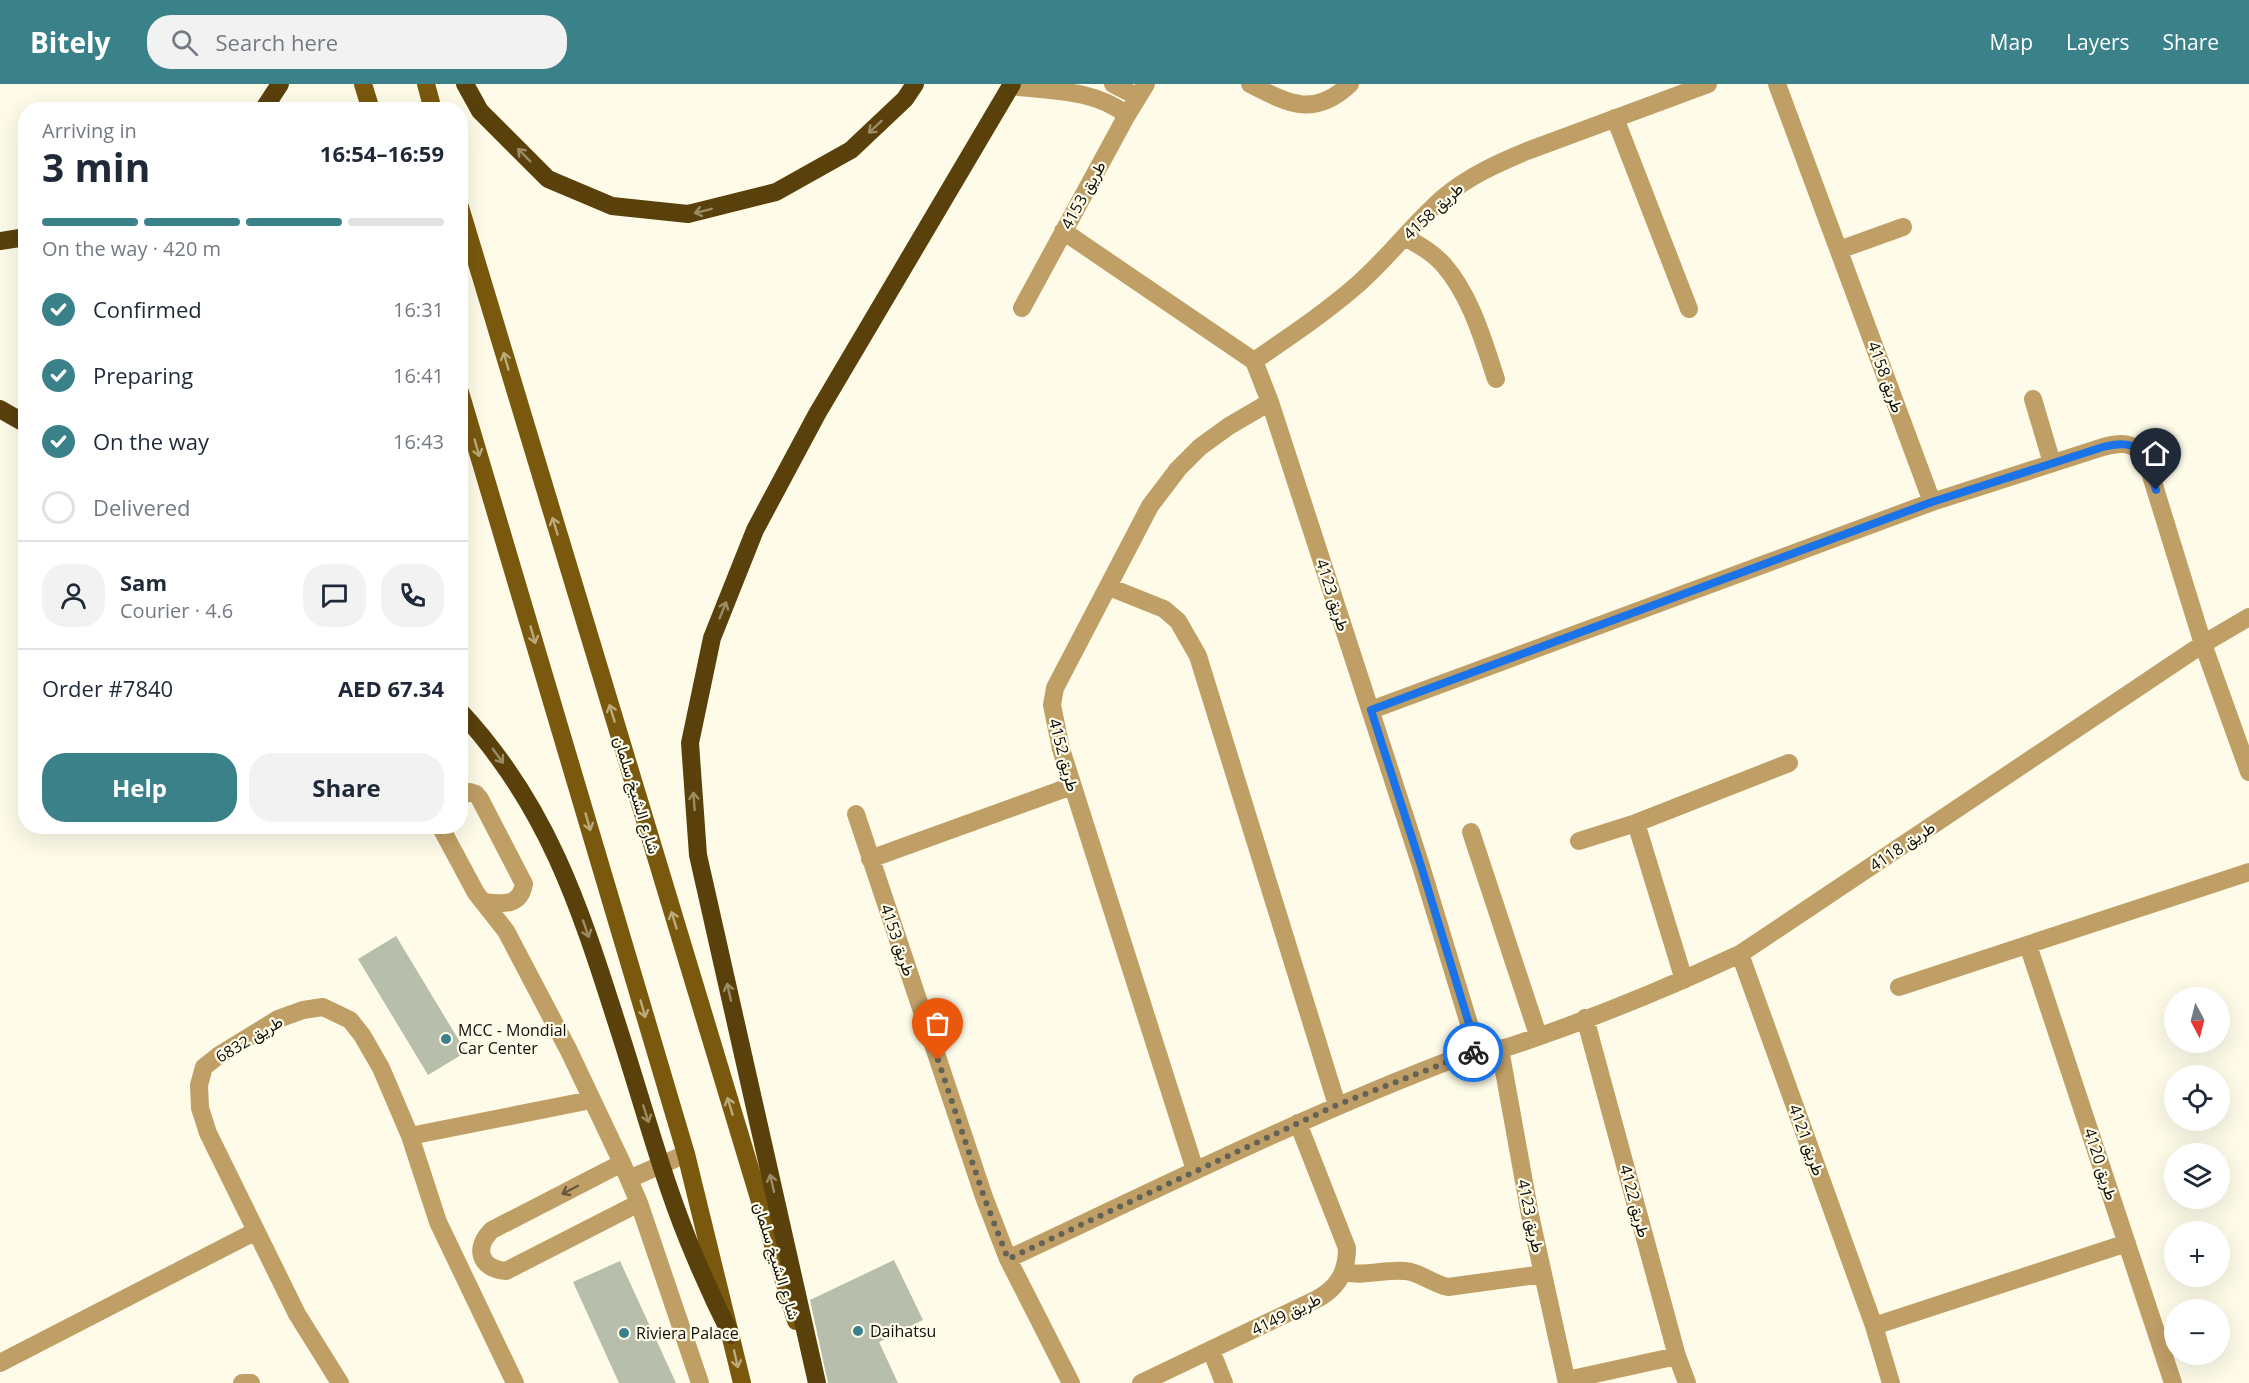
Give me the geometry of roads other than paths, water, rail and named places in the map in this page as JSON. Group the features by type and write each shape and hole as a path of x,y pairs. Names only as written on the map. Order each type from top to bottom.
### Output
{"highway":[{"path":"268,102 280,84"},
{"path":"465,84 480,111 548,179 612,206 688,214 776,192 851,150 905,99 915,84"},
{"path":"816,1383 698,855 690,743 712,638 755,530 817,414 1012,85"},
{"path":"0,242 18,239"},
{"path":"0,409 18,419"},
{"path":"468,720 498,754 518,784 536,814 562,867 588,933 687,1238 730,1335"}],"main road":[{"path":"363,84 369,102"},
{"path":"426,84 431,102"},
{"name":"شارع الشيخ سلمان","path":"468,233 816,1383"},
{"path":"468,419 686,1154 742,1383"}],"street":[{"path":"1113,84 1142,91"},
{"path":"1250,84 1292,104 1308,106 1339,95 1350,84"},
{"name":"طريق 4158","path":"1254,361 1336,303 1378,266 1444,198 1470,178 1527,150 1708,84"},
{"name":"طريق 4158","path":"1777,84 1932,502"},
{"path":"1012,85 1089,95 1116,106 1127,115"},
{"name":"طريق 4153","path":"1022,308 1142,91"},
{"path":"1615,118 1689,309"},
{"path":"1839,250 1903,227"},
{"path":"1063,231 1254,361"},
{"path":"1405,237 1428,249 1450,274 1478,327 1497,379"},
{"name":"طريق 4123","path":"1254,361 1270,402 1371,710 1477,1050"},
{"path":"2033,399 2052,463"},
{"name":"طريق 4152","path":"1196,1170 1072,786 1052,705 1055,688 1150,506 1178,469 1200,447 1229,426 1270,402"},
{"path":"1371,710 1932,502 2103,447 2126,443 2137,448 2145,456 2203,644 2249,772"},
{"path":"1109,586 1164,609 1178,621 1198,656 1337,1105"},
{"name":"طريق 4118","path":"1586,1018 1684,980 1740,954 2203,644 2249,617"},
{"path":"1579,841 1636,823 1789,763"},
{"path":"870,859 1072,786"},
{"path":"468,793 476,794 480,799 524,884 522,893 510,904 483,902"},
{"name":"طريق 4153","path":"856,814 984,1197 1008,1259 1071,1383"},
{"path":"1636,823 1684,980"},
{"path":"1471,832 1538,1035"},
{"path":"444,834 470,883 506,931 569,1051 625,1171 639,1203 700,1383"},
{"path":"1899,987 2249,872"},
{"name":"طريق 4120","path":"2028,945 2173,1383"},
{"name":"طريق 4121","path":"1740,954 1874,1326 1891,1383"},
{"name":"طريق 6832","path":"340,1383 297,1314 208,1133 200,1108 199,1085 204,1067 278,1019 303,1010 323,1007 350,1020 362,1035 381,1068 410,1136 438,1222 515,1383"},
{"path":"1008,1259 1337,1105 1477,1050 1500,1049 1586,1018"},
{"name":"طريق 4122","path":"1586,1018 1677,1356 1687,1383"},
{"name":"طريق 4123","path":"1500,1049 1530,1215 1567,1381"},
{"path":"410,1136 591,1100"},
{"path":"1298,1123 1347,1248 1344,1272 1367,1275 1408,1271 1432,1283 1448,1287 1543,1274"},
{"path":"639,1203 506,1271 496,1270 487,1265 482,1257 481,1246 484,1237 492,1230 625,1171 662,1164 686,1154"},
{"path":"0,1363 256,1231"},
{"path":"1874,1326 2127,1243"},
{"name":"طريق 4149","path":"1142,1383 1329,1293 1338,1284 1344,1272"},
{"path":"1211,1350 1224,1383"},
{"path":"1567,1381 1677,1356"},
{"path":"242,1383 250,1383"}],"place":[{"name":"MCC - Mondial Car Center","path":"446,1039"},
{"name":"Daihatsu","path":"858,1331"},
{"name":"Riviera Palace","path":"624,1333"}]}
